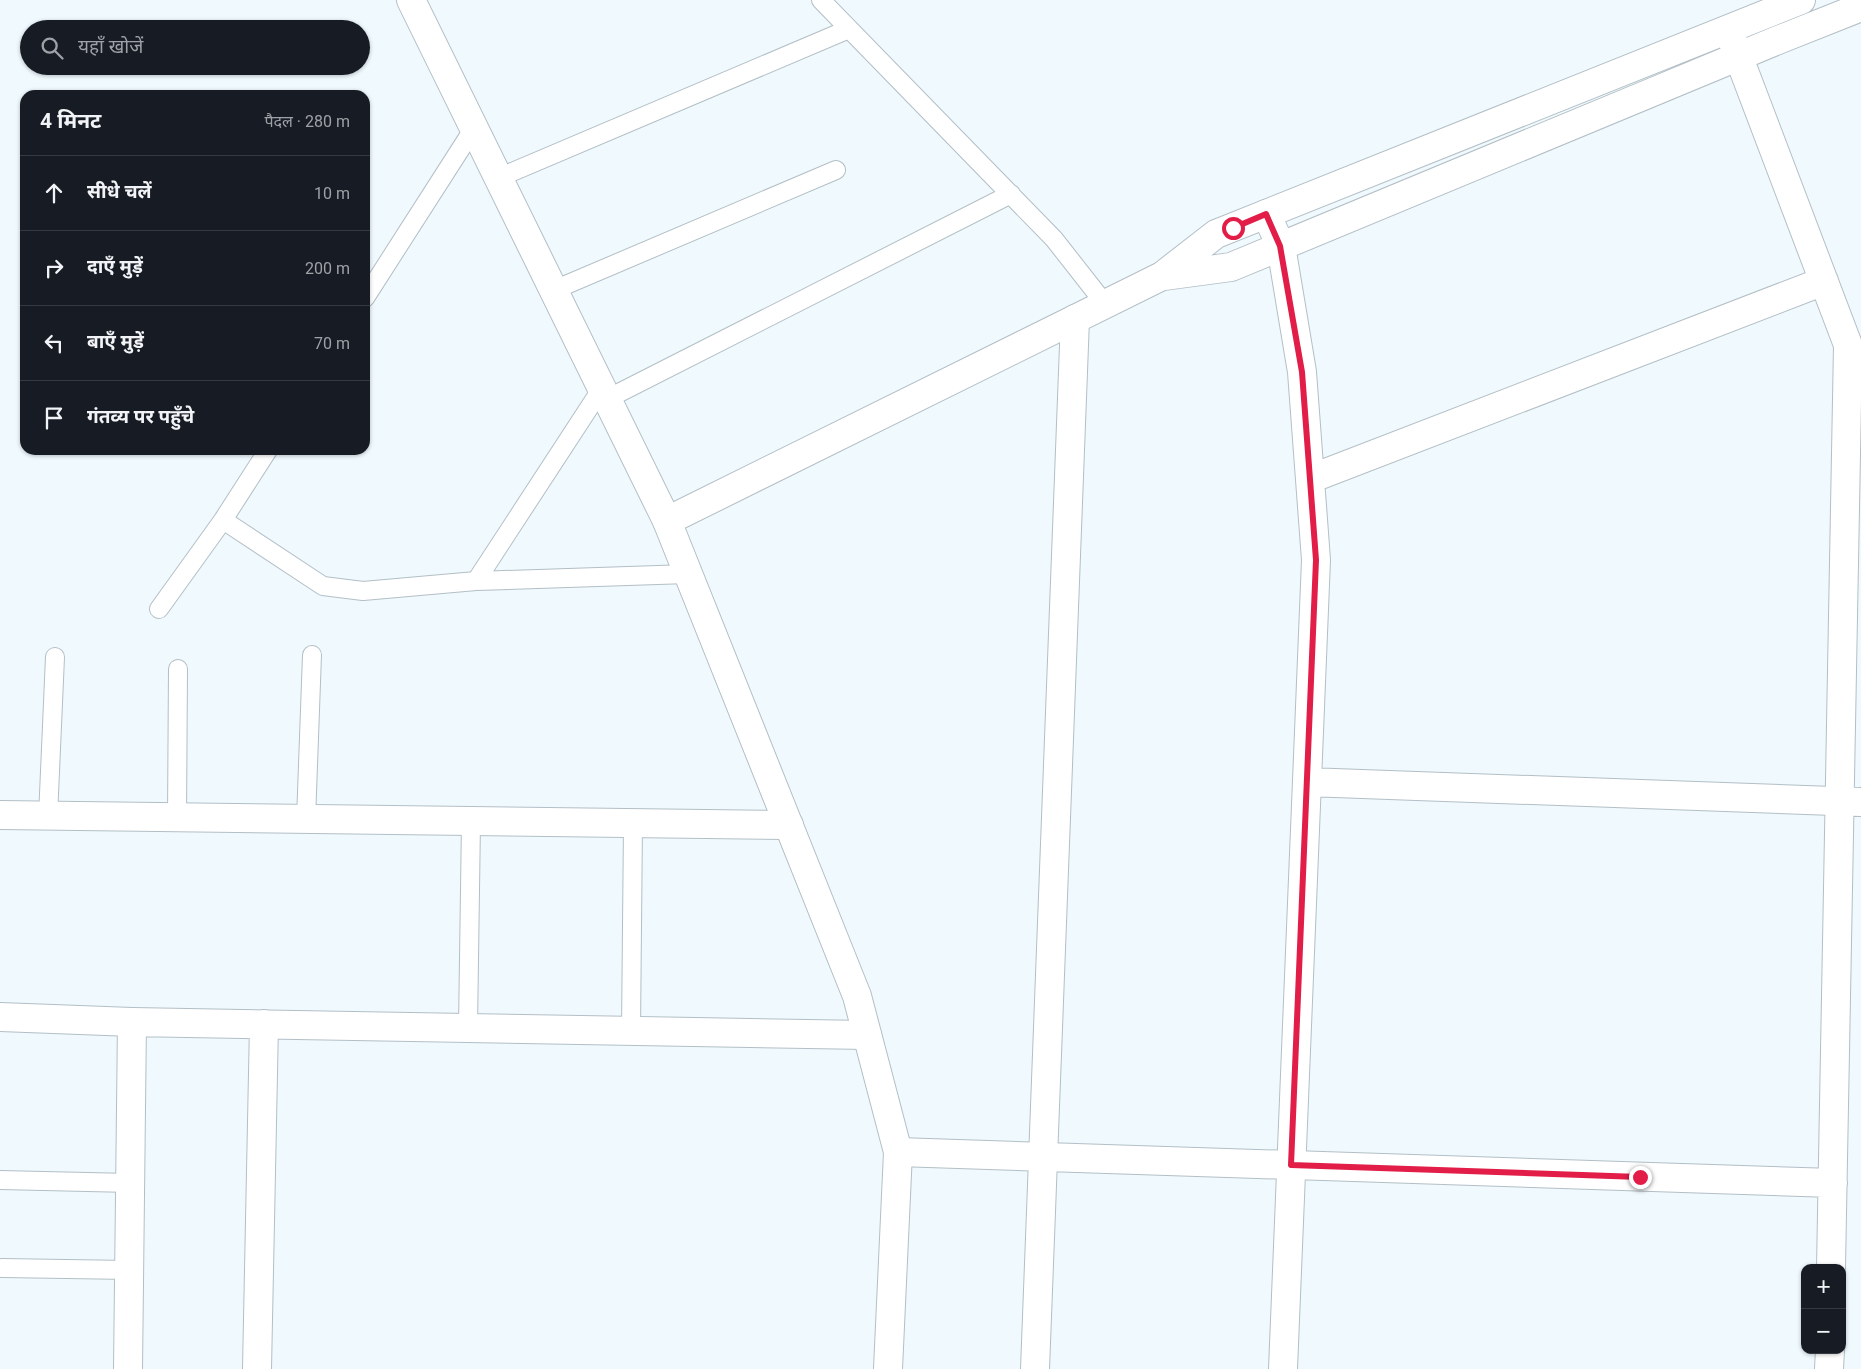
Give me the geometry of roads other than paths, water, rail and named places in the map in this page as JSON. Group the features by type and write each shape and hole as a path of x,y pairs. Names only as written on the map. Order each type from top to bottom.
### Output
{"street":[{"path":"411,0 667,520 857,996 898,1152 888,1369"},
{"path":"667,520 1162,276 1216,234 1800,0"},
{"path":"1162,276 1231,267 1738,56 1861,8"},
{"path":"1728,29 1848,345 1850,801 1831,1264"},
{"path":"1266,214 1280,246 1302,372 1316,560 1283,1369"},
{"path":"1310,479 1824,281"},
{"path":"1035,1369 1075,319"},
{"path":"1307,782 1850,801"},
{"path":"0,815 789,825"},
{"path":"0,1017 132,1022 867,1035"},
{"path":"128,1369 132,1022"},
{"path":"256,1369 264,1024"},
{"path":"898,1152 1833,1184"},
{"path":"1829,1369 1830,1354"}],"lane":[{"path":"821,0 1054,238 1105,304"},
{"path":"498,178 849,29"},
{"path":"370,290 474,128"},
{"path":"554,290 836,170"},
{"path":"476,581 604,393 1010,194"},
{"path":"159,609 223,520 265,455"},
{"path":"223,520 323,586 363,591 476,581 688,574"},
{"path":"306,820 312,655"},
{"path":"48,816 55,657"},
{"path":"177,818 178,669"},
{"path":"468,1028 471,821"},
{"path":"631,1030 633,823"},
{"path":"0,1180 131,1184"},
{"path":"2,1268 130,1270"}]}
